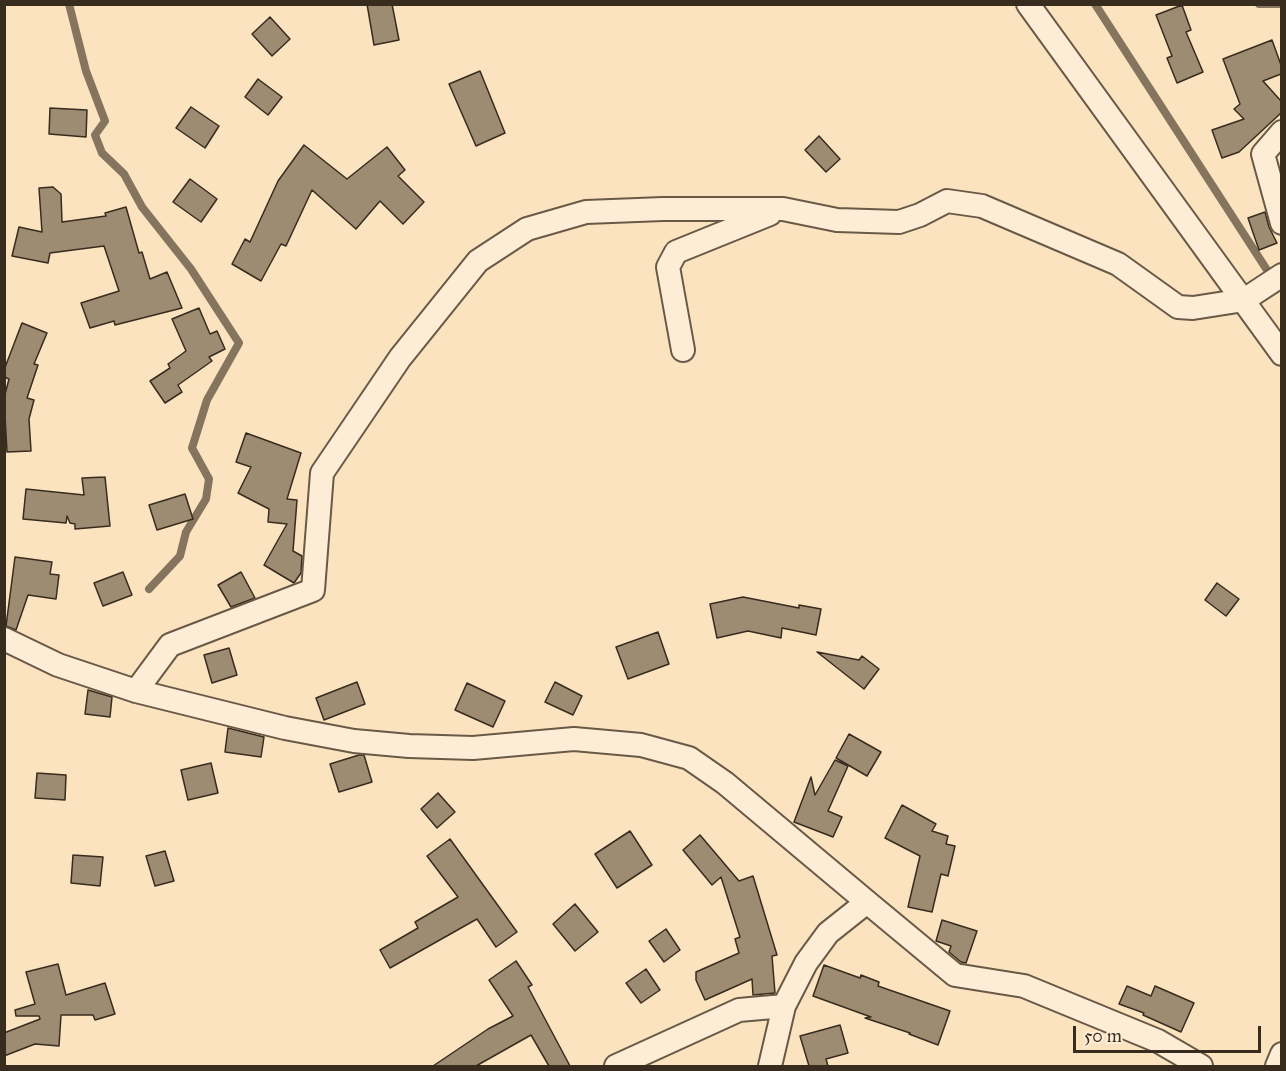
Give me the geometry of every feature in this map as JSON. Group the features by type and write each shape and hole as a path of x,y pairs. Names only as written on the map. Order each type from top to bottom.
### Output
{"street":[{"path":"1028,4 1281,354"},
{"path":"1281,132 1263,154 1281,223"},
{"path":"136,691 170,645 313,590 322,473 400,358 478,261 527,229 586,212 783,208 837,220 899,222 920,215 947,201 982,207 1118,264 1178,307 1193,308 1244,300 1281,275"},
{"path":"683,350 668,267 676,252 783,208"},
{"path":"4,639 58,664 136,691 285,728 354,741 473,748 574,739 641,745 689,758 726,783 955,975 1024,986 1158,1041 1201,1066"},
{"path":"770,1066 784,1006 806,963 828,933 867,902"},
{"path":"616,1066 739,1010 784,1006"},
{"path":"1278,1066 1281,1054"}],"building":[{"path":"367,4 392,4 399,40 374,45"},
{"path":"1182,5 1191,30 1186,32 1203,72 1177,83 1167,58 1172,56 1156,15"},
{"path":"270,17 290,39 272,56 252,34"},
{"path":"1272,40 1281,65 1281,74 1263,81 1281,101 1281,113 1239,152 1222,158 1212,130 1244,119 1234,109 1240,104 1223,59"},
{"path":"480,71 505,133 476,146 449,84"},
{"path":"258,79 282,97 268,115 245,97"},
{"path":"191,107 219,126 205,148 176,128"},
{"path":"50,108 87,110 86,137 49,134"},
{"path":"819,136 840,159 826,172 805,150"},
{"path":"304,145 347,179 387,147 405,170 398,176 424,202 403,224 380,201 356,229 312,190 286,246 281,244 261,281 232,264 245,239 250,242 278,181"},
{"path":"190,179 217,199 201,222 173,202"},
{"path":"53,187 61,194 62,222 106,216 105,213 126,207 139,253 142,252 150,279 167,272 182,308 115,325 114,321 90,328 81,303 119,291 104,246 50,253 48,263 12,256 19,227 42,232 39,188"},
{"path":"1265,212 1277,243 1259,250 1248,218"},
{"path":"199,308 210,334 217,331 225,349 209,357 212,361 178,385 182,392 165,403 150,381 170,368 168,364 186,351 172,319"},
{"path":"22,323 47,333 34,364 38,365 27,398 34,400 29,419 31,451 7,452 4,398 9,379 4,377 4,370"},
{"path":"246,433 301,453 287,499 297,500 293,551 302,556 301,573 294,583 264,565 287,524 268,522 269,509 238,493 251,467 236,462"},
{"path":"105,477 110,526 75,529 75,524 70,523 67,516 66,523 23,519 26,489 84,495 82,478"},
{"path":"185,494 193,519 157,530 149,505"},
{"path":"15,557 52,562 50,574 59,575 56,599 28,595 16,630 6,626"},
{"path":"123,572 132,595 103,606 94,583"},
{"path":"241,572 255,598 231,607 218,585"},
{"path":"1217,583 1239,599 1226,616 1205,600"},
{"path":"743,597 799,608 799,605 821,609 816,635 782,628 781,638 748,631 717,638 710,604"},
{"path":"658,632 669,664 628,679 616,647"},
{"path":"229,648 237,675 212,683 204,655"},
{"path":"817,652 859,660 862,656 879,669 864,689"},
{"path":"357,682 365,704 324,720 316,698"},
{"path":"555,682 582,696 573,715 545,702"},
{"path":"467,683 505,701 493,727 455,710"},
{"path":"88,690 112,697 110,717 85,714"},
{"path":"228,728 264,737 261,757 225,752"},
{"path":"849,734 881,752 867,776 836,758"},
{"path":"364,755 372,782 339,792 330,764"},
{"path":"835,760 848,766 828,811 842,817 833,837 794,822 811,777 815,795"},
{"path":"211,763 218,793 188,800 181,770"},
{"path":"37,773 66,775 65,800 35,798"},
{"path":"438,793 455,812 437,828 421,809"},
{"path":"902,805 936,824 932,831 948,836 946,844 955,846 948,876 941,874 932,912 908,907 920,856 885,838"},
{"path":"630,831 652,865 617,888 595,854"},
{"path":"700,835 739,881 753,876 777,955 772,956 775,993 753,995 752,979 705,1000 696,980 696,972 739,953 735,939 740,937 721,877 712,885 683,850"},
{"path":"450,839 517,932 496,947 477,919 390,968 380,950 418,928 415,922 458,897 427,856"},
{"path":"165,851 174,881 155,886 146,856"},
{"path":"73,855 103,857 100,886 71,883"},
{"path":"575,904 598,932 575,951 553,924"},
{"path":"942,920 977,931 966,963 961,962 949,952 951,946 936,941"},
{"path":"666,929 680,950 664,962 649,941"},
{"path":"516,961 532,985 528,987 570,1066 549,1066 531,1035 476,1066 433,1066 488,1029 513,1016 489,980"},
{"path":"58,964 66,995 105,983 115,1014 95,1020 93,1015 61,1015 59,1046 35,1044 4,1056 4,1033 40,1019 39,1016 16,1016 15,1010 35,1004 26,972"},
{"path":"824,965 860,978 861,975 879,982 878,986 950,1011 938,1045 813,996"},
{"path":"646,969 660,990 641,1003 626,983"},
{"path":"1127,986 1151,996 1155,986 1194,1003 1181,1032 1143,1015 1144,1013 1119,1004"},
{"path":"840,1025 848,1053 826,1059 828,1066 809,1066 800,1036"}],"waterway":[{"path":"69,4 86,71 105,121 95,135 102,153 124,174 142,207 191,269 239,343 207,400 192,448 209,479 206,499 186,532 180,556 149,589"},
{"path":"1095,4 1267,270"},
{"path":"1259,4 1280,4"}]}
